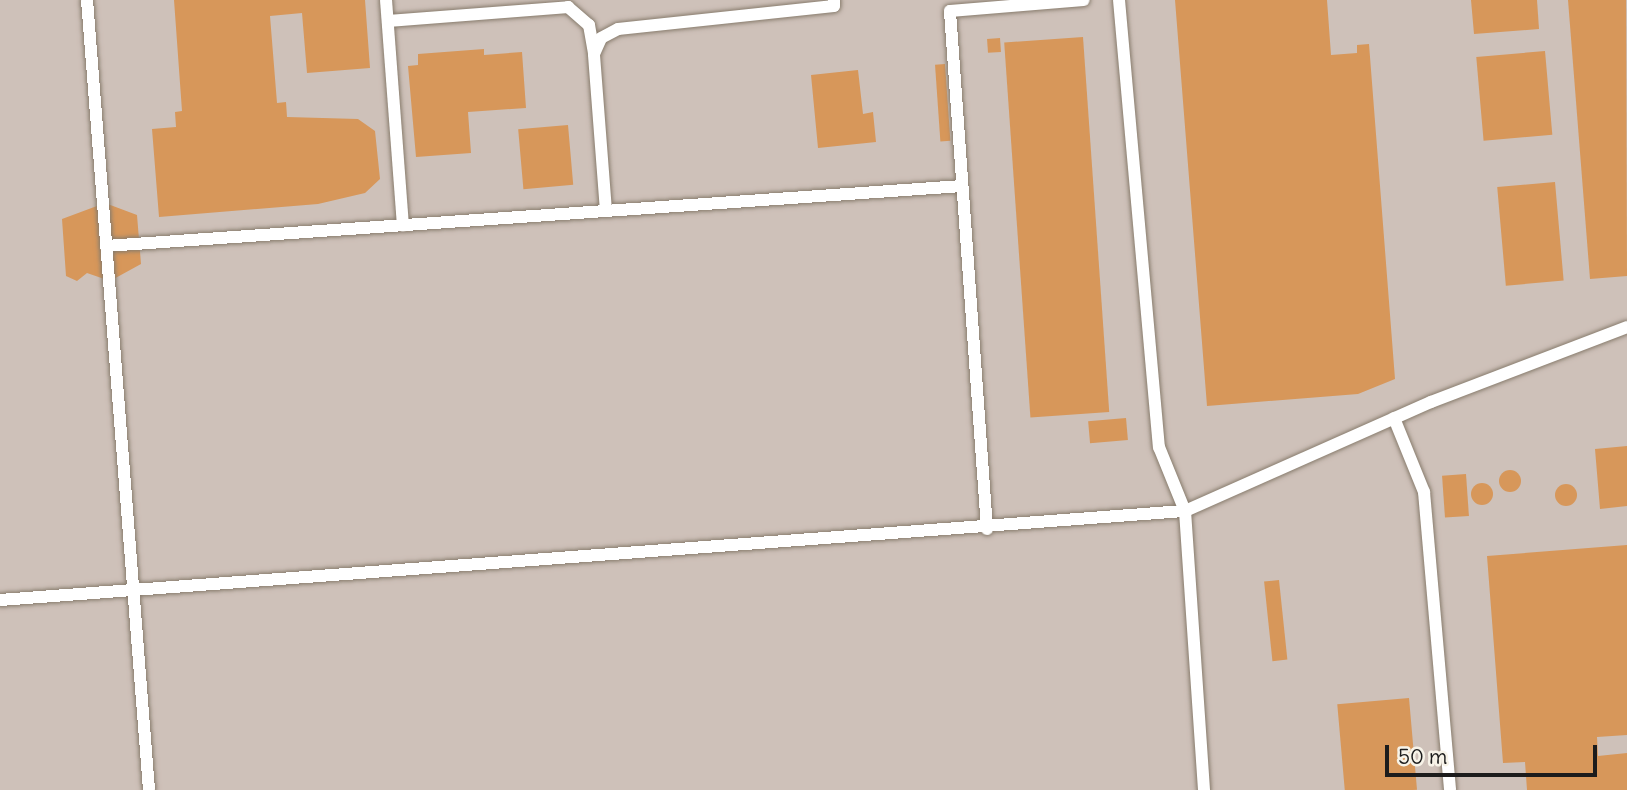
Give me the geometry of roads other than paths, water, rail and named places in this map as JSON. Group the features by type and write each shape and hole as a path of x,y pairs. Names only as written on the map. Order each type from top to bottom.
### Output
{"lane":[{"path":"87,0 149,790"},
{"path":"386,0 403,225"},
{"path":"388,21 568,7 589,25 618,29 834,6 834,0"},
{"path":"987,529 950,11 1084,0"},
{"path":"1119,0 1159,447 1185,511 1204,790"},
{"path":"589,25 594,54 606,211"},
{"path":"594,54 601,38 618,29"},
{"path":"106,246 962,187"},
{"path":"0,600 987,529 1185,511 1394,418 1627,327"},
{"path":"1394,418 1424,492 1450,790"}]}
